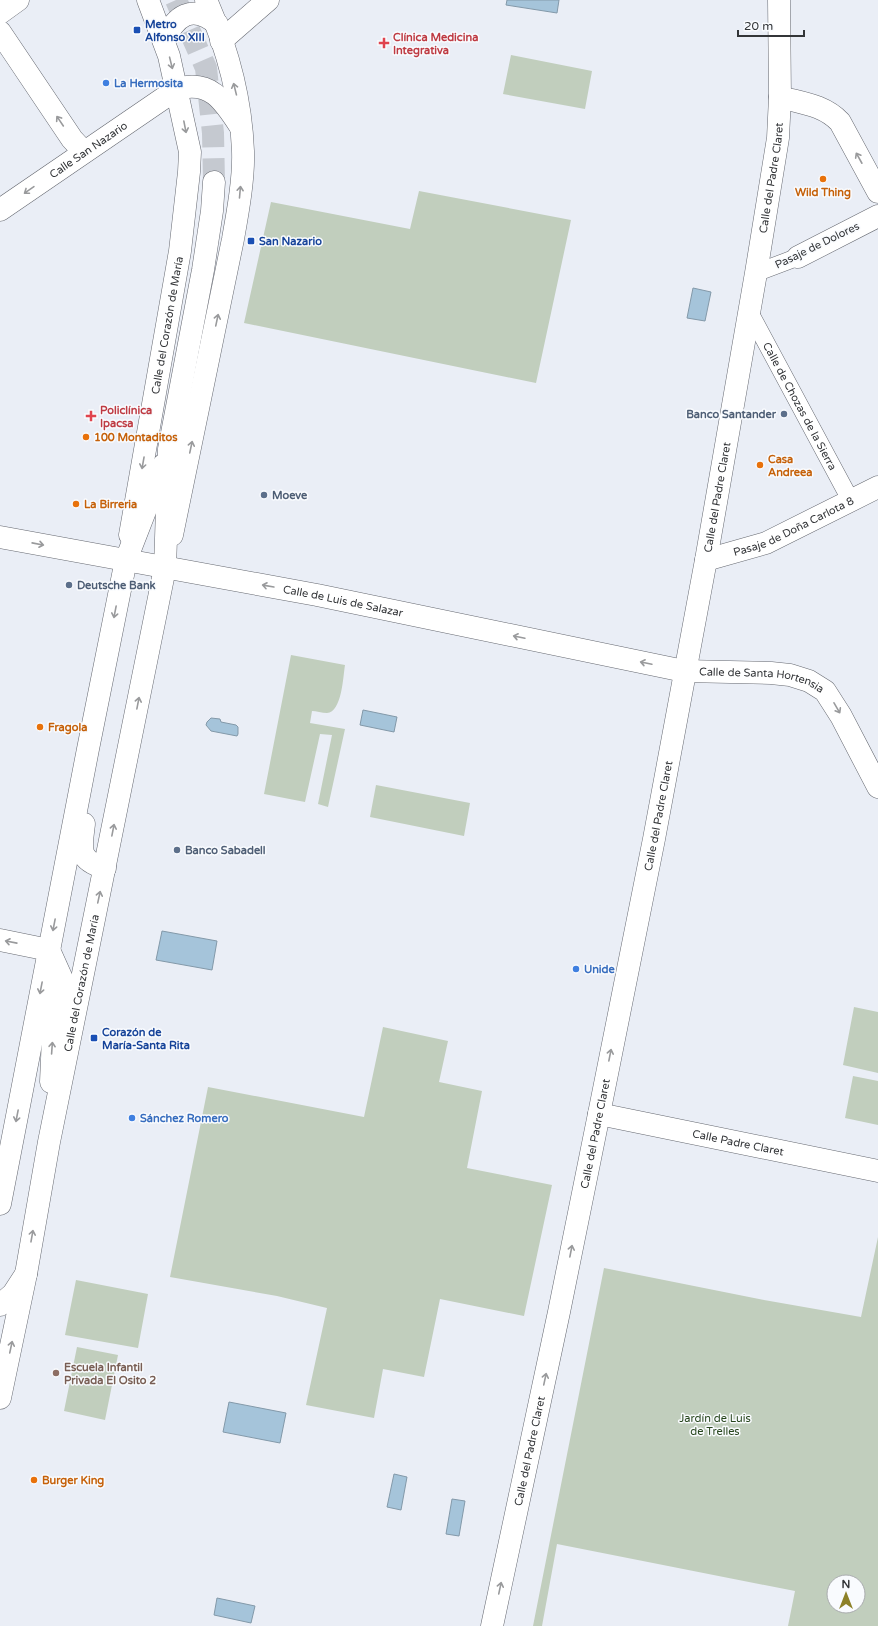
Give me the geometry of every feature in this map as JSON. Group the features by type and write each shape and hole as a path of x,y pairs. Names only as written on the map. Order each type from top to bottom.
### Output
{"street":[{"path":"0,14 18,0"},
{"name":"Calle del Corazón de María","path":"0,1204 126,560 180,251 190,152 169,56 148,0"},
{"name":"Calle del Corazón de María","path":"0,1398 26,1274 58,1100 233,239 238,208 243,152 236,88 219,32 206,0"},
{"path":"164,41 174,23 188,14 196,13 205,15 219,32 268,0"},
{"name":"Calle del Padre Claret","path":"492,1626 559,1312 599,1114 654,839 684,671 706,560 778,138 780,97 779,0"},
{"path":"0,32 72,139 84,152"},
{"name":"Calle del Corazón de María","path":"177,89 192,86 213,92 228,108 241,128"},
{"name":"Calle San Nazario","path":"0,210 177,89"},
{"path":"780,97 821,107 833,114 840,122 878,192"},
{"name":"Calle del Corazón de María","path":"165,568 169,449 203,270 212,212 214,182"},
{"name":"Pasaje de Dolores","path":"756,273 798,257 878,216"},
{"name":"Calle de Chozas de la Sierra","path":"749,311 851,501"},
{"name":"Calle del Corazón de María","path":"126,560 169,449"},
{"name":"Pasaje de Doña Carlota 8","path":"706,560 766,543 878,487"},
{"name":"Calle de Luis de Salazar","path":"0,536 165,568 317,595 684,671"},
{"name":"Calle de Santa Hortensia","path":"684,671 771,672 809,681 825,691 872,757 878,787"},
{"path":"88,750 90,770 81,850 85,859 94,865 105,868"},
{"path":"0,940 49,950 62,979 53,1036 51,1067 51,1085 58,1100"},
{"name":"Calle Padre Claret","path":"599,1114 878,1171"},
{"path":"0,1305 13,1294 26,1274"}],"green space":[{"path":"511,55 592,71 585,109 503,94"},
{"path":"419,191 571,220 536,383 244,323 271,202 410,229"},
{"path":"291,655 345,665 341,693 336,707 327,713 312,711 310,723 345,729 328,807 318,804 332,735 320,734 305,802 264,794"},
{"path":"376,785 470,803 464,836 370,817"},
{"path":"854,1007 878,1012 878,1073 843,1065"},
{"path":"383,1027 448,1041 439,1082 482,1091 467,1168 552,1185 524,1316 440,1299 424,1377 383,1369 374,1418 306,1405 327,1308 277,1296 170,1277 208,1087 364,1117"},
{"path":"853,1076 878,1081 878,1125 845,1118"},
{"name":"Jardín de Luis de Trelles","path":"878,1237 878,1626 788,1626 795,1591 557,1544 542,1626 533,1626 604,1268 764,1300 861,1317"},
{"path":"76,1280 148,1294 138,1348 65,1335"},
{"path":"77,1347 118,1355 105,1420 64,1411"}],"water":[{"path":"507,0 559,0 557,13 506,5"},
{"path":"693,288 711,292 705,321 687,318"},
{"path":"363,710 397,717 394,732 360,725"},
{"path":"211,718 220,719 221,722 236,725 238,727 237,736 211,731 206,725"},
{"path":"162,931 217,941 212,970 156,960"},
{"path":"229,1402 286,1413 280,1443 223,1432"},
{"path":"394,1474 407,1477 401,1510 387,1507"},
{"path":"452,1499 465,1501 459,1536 446,1534"},
{"path":"217,1598 255,1606 251,1623 214,1615"}],"tunnel":[{"path":"176,0 206,68 213,133 214,182"}],"place":[{"name":"Metro Alfonso XIII","path":"137,30"},
{"name":"Clínica Medicina Integrativa","path":"384,43"},
{"name":"La Hermosita","path":"106,83"},
{"name":"Wild Thing","path":"823,179"},
{"name":"San Nazario","path":"251,241"},
{"name":"Banco Santander","path":"784,414"},
{"name":"Policlínica Ipacsa","path":"91,416"},
{"name":"100 Montaditos","path":"86,437"},
{"name":"Casa Andreea","path":"760,465"},
{"name":"Moeve","path":"264,495"},
{"name":"La Birreria","path":"76,504"},
{"name":"Deutsche Bank","path":"69,585"},
{"name":"Fragola","path":"40,727"},
{"name":"Banco Sabadell","path":"177,850"},
{"name":"Unide","path":"576,969"},
{"name":"Corazón de María-Santa Rita","path":"94,1038"},
{"name":"Sánchez Romero","path":"132,1118"},
{"name":"Escuela Infantil Privada El Osito 2","path":"56,1373"},
{"name":"Burger King","path":"34,1480"}]}
